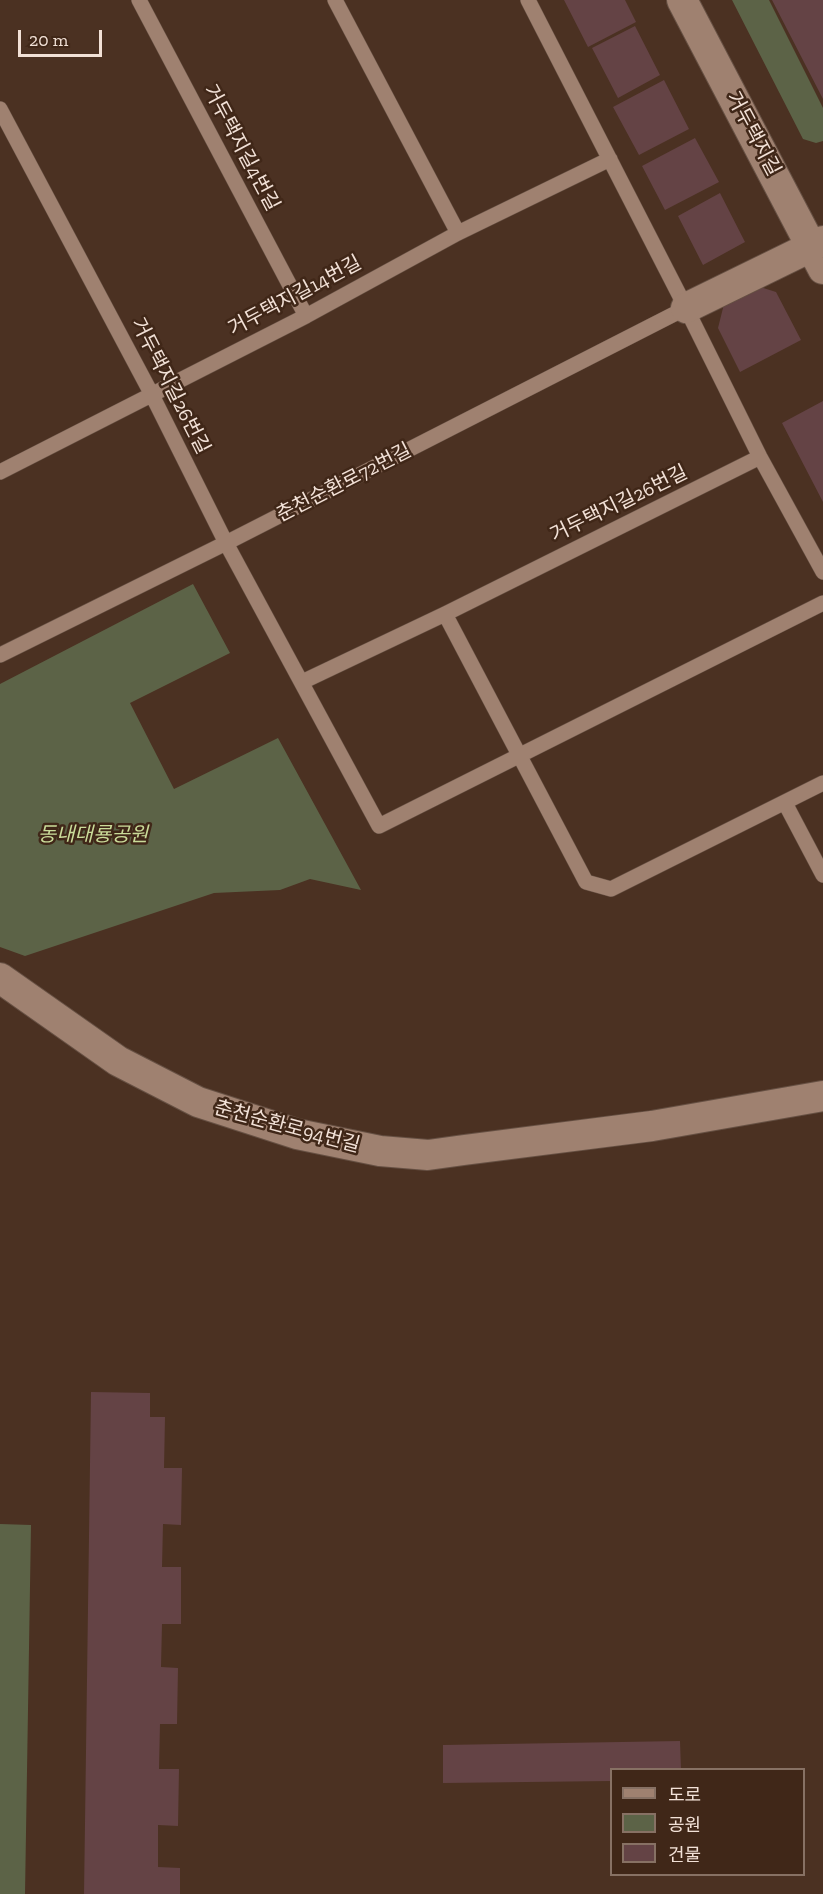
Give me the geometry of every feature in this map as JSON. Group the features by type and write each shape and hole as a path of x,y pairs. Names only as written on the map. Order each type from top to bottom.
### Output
{"street":[{"name":"거두택지길","path":"682,0 819,252"},
{"name":"춘천순환로72번길","path":"687,308 819,252"},
{"name":"춘천순환로94번길","path":"0,978 118,1061 198,1102 297,1134 380,1151 428,1155 652,1126 823,1096"}],"lane":[{"name":"거두택지길4번길","path":"139,0 306,316"},
{"path":"336,0 458,233"},
{"path":"528,0 687,308 760,457 823,572"},
{"name":"거두택지길26번길","path":"0,109 151,393 226,543 379,826 823,603"},
{"name":"거두택지길14번길","path":"0,472 306,316 458,233 610,159"},
{"name":"춘천순환로72번길","path":"0,655 226,543 687,308"},
{"name":"거두택지길26번길","path":"302,682 445,614 760,457"},
{"path":"445,614 586,882 611,889 823,783"},
{"path":"785,803 823,875"}],"green space":[{"path":"732,0 769,0 823,108 823,141 816,143 803,139"},
{"name":"동내대룡공원","path":"193,584 230,653 130,703 174,789 278,738 361,890 310,879 280,890 214,893 25,956 0,947 0,684"},
{"path":"0,1524 31,1525 25,1894 0,1894"}],"building":[{"path":"564,0 625,0 636,22 588,47"},
{"path":"772,0 823,0 823,99"},
{"path":"635,26 660,75 618,98 592,48"},
{"path":"664,80 689,129 639,155 613,107"},
{"path":"695,138 719,182 665,210 642,166"},
{"path":"720,193 745,242 703,265 678,216"},
{"path":"757,286 776,292 801,340 740,372 718,328 724,304"},
{"path":"823,401 823,502 782,423"},
{"path":"91,1392 150,1393 150,1417 165,1417 164,1468 182,1468 181,1525 163,1524 162,1567 181,1567 181,1624 162,1624 161,1667 178,1668 177,1724 160,1724 159,1769 179,1769 178,1826 158,1825 158,1867 180,1868 180,1894 84,1894"},
{"path":"680,1741 681,1768 610,1768 610,1781 443,1783 443,1745"}]}
